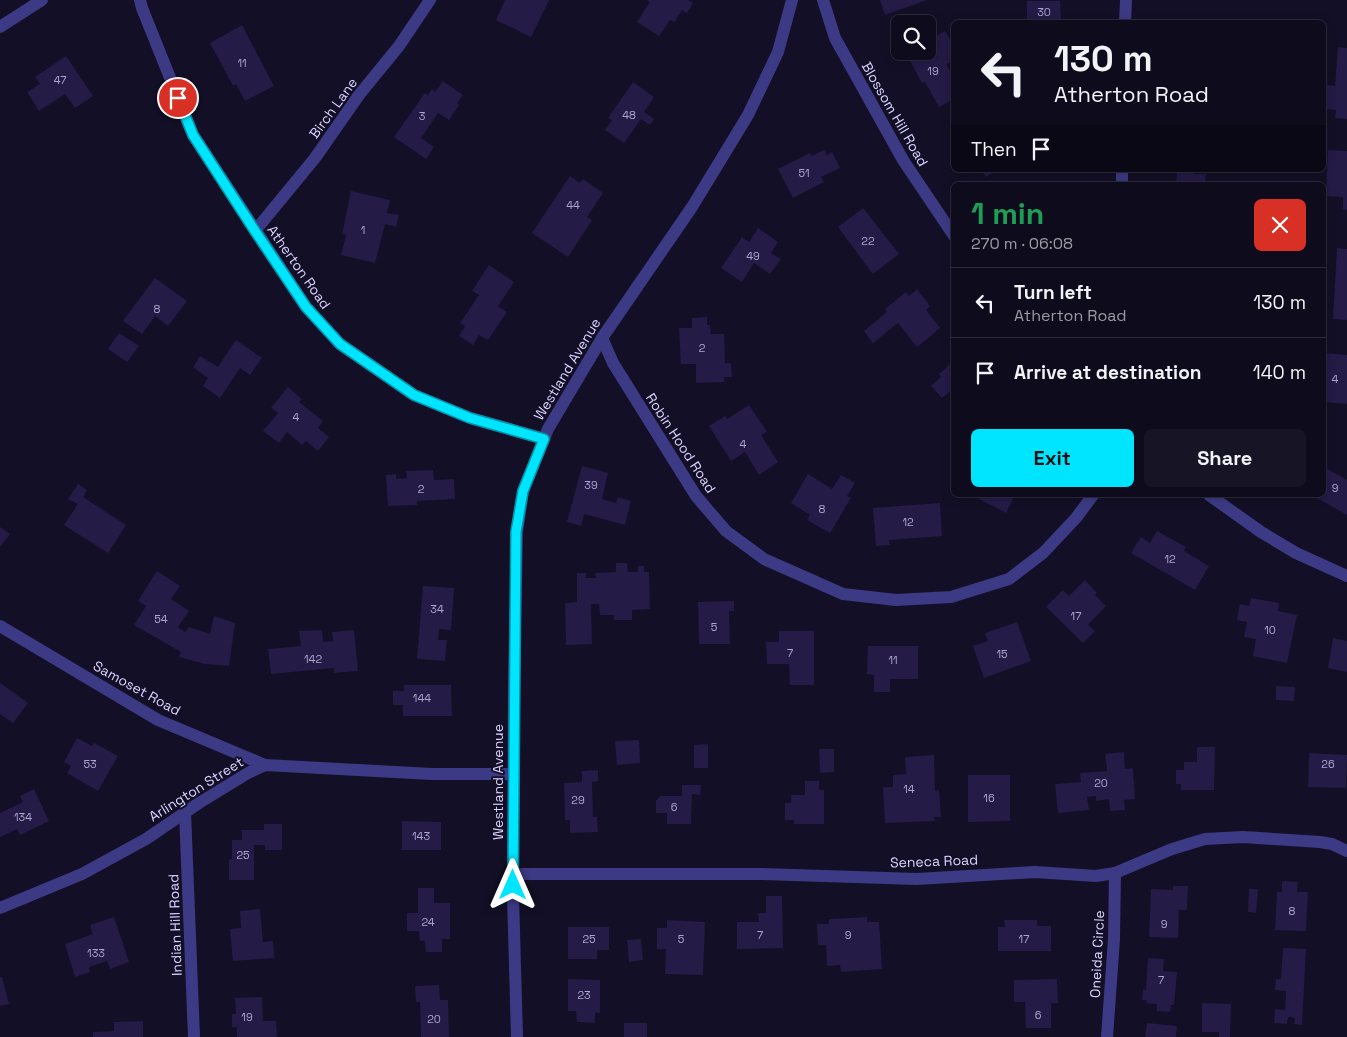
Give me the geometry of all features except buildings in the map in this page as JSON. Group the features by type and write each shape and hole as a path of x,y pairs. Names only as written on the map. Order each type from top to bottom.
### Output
{"street":[{"path":"0,27 42,0"},
{"name":"Atherton Road","path":"140,0 193,135 306,307 340,344 414,395 470,418 544,439"},
{"name":"Birch Lane","path":"255,231 316,158 359,95 399,46 430,0"},
{"name":"Westland Avenue","path":"517,1037 513,874 516,532 523,491 548,429 602,338 692,207 748,115 778,52 792,0"},
{"name":"Blossom Hill Road","path":"823,0 835,38 903,160 951,232"},
{"path":"1125,20 1126,0"},
{"name":"Robin Hood Road","path":"602,338 613,363 696,496 726,531 764,559 843,594 896,600 951,597 1009,578 1043,553 1076,518 1092,497"},
{"path":"1211,497 1268,537 1296,553 1347,576"},
{"name":"Samoset Road","path":"0,626 158,720 265,765"},
{"name":"Arlington Street","path":"0,908 82,874 146,839 248,773 265,765 432,774 514,774"},
{"name":"Indian Hill Road","path":"186,812 194,1037"},
{"name":"Seneca Road","path":"513,874 762,874 917,879 1035,872 1096,876 1115,873 1172,849 1205,839 1243,837 1320,842 1332,844 1347,851"},
{"name":"Oneida Circle","path":"1107,1037 1114,939 1115,873"}],"route":[{"path":"178,98 193,135 255,231 306,307 340,344 414,395 470,418 544,439 523,491 516,532 513,885"}]}
